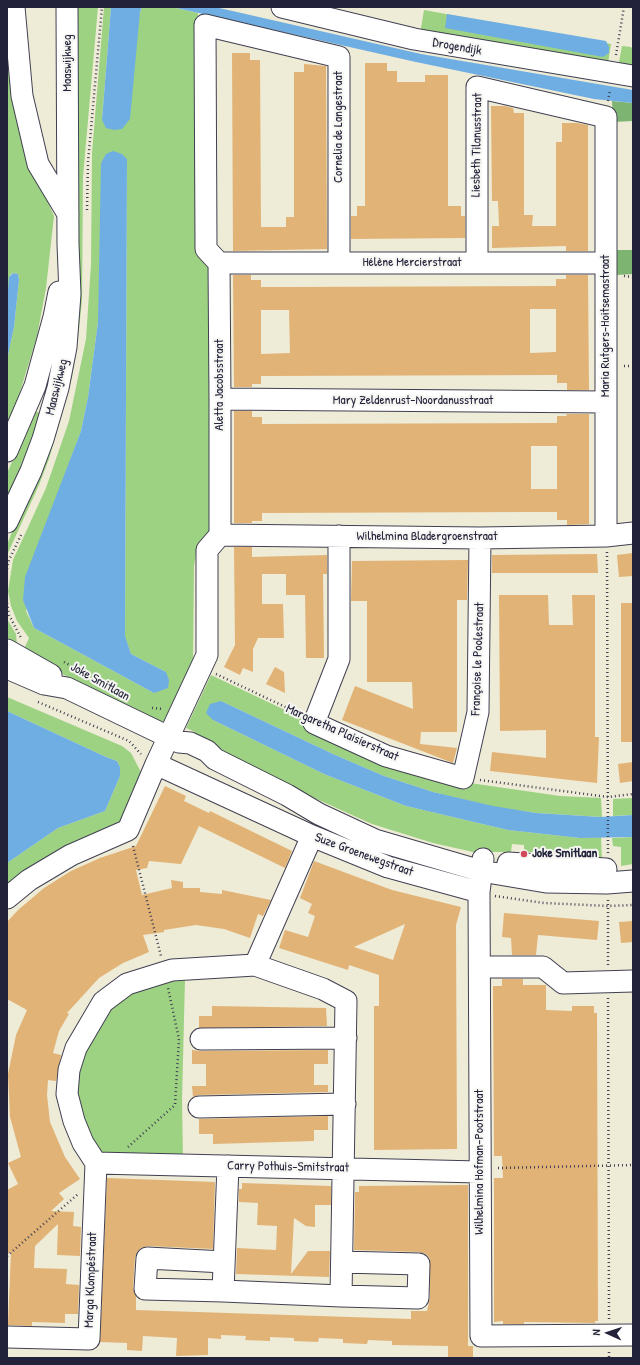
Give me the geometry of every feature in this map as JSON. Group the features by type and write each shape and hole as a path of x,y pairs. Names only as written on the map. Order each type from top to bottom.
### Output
{"street":[{"path":"14,7 22,96 38,164 68,214"},
{"name":"Maaswijkweg","path":"7,522 36,458 58,388 66,347 70,294 68,244 67,7"},
{"name":"Drogendijk","path":"282,7 414,39 612,74 633,76"},
{"name":"Cornelia de Langestraat","path":"219,263 206,249 205,25 339,57 338,263"},
{"name":"Liesbeth Tilanusstraat","path":"477,262 477,87 606,117"},
{"name":"Maria Rutgers-Hoitsemastraat","path":"606,117 606,536"},
{"name":"Maaswijkweg","path":"7,451 35,386 54,317 68,244"},
{"name":"Hélène Mercierstraat","path":"219,263 606,263"},
{"name":"Aletta Jacobsstraat","path":"219,263 220,535"},
{"name":"Mary Zeldenrust-Noordanusstraat","path":"220,399 606,402"},
{"name":"Wilhelmina Bladergroenstraat","path":"220,535 480,538 606,536 633,533"},
{"path":"7,898 29,880 70,855 128,830 156,764 174,739 182,710 207,655 207,550 220,535"},
{"path":"314,722 339,659 339,536"},
{"name":"Françoise le Poolestraat","path":"463,778 478,712 480,538"},
{"name":"Joke Smitlaan","path":"7,650 46,671 67,688 174,739 186,750 206,759 215,759 287,795 319,814 375,840 546,882 607,883 633,881"},
{"name":"Joke Smitlaan","path":"7,668 44,684 67,688"},
{"name":"Margaretha Plaisierstraat","path":"314,722 386,756 463,778"},
{"name":"Suze Groenewegstraat","path":"156,764 312,836 388,867 479,892"},
{"path":"255,965 312,836"},
{"name":"Joke Smitlaan","path":"482,866 526,865 608,869 633,868"},
{"name":"Wilhelmina Hofman-Pootstraat","path":"482,866 479,892 481,1336 609,1335"},
{"path":"100,1168 83,1143 67,1094 69,1070 76,1048 104,1002 127,984 165,972 255,965 323,989 346,1001 341,1296"},
{"path":"480,967 543,966 563,983 633,981"},
{"path":"201,1039 346,1038"},
{"path":"199,1107 345,1104"},
{"path":"223,1291 228,1166"},
{"name":"Carry Pothuis-Smitstraat","path":"100,1168 228,1166 480,1172"},
{"name":"Marga Klompéstraat","path":"7,1337 89,1339 100,1168"},
{"path":"224,1262 147,1258 145,1289 418,1298 419,1264 342,1262"},
{"path":"609,1335 633,1335"}],"path":[{"path":"612,74 624,7"},
{"path":"606,536 608,556 608,845"},
{"name":"Joke Smitlaan","path":"59,660 113,689"},
{"name":"Margaretha Plaisierstraat","path":"201,667 314,722"},
{"path":"36,701 129,741 146,760 156,764"},
{"path":"146,707 182,710"},
{"path":"463,778 608,797 633,794"},
{"path":"7,1256 100,1168 176,1105 179,1039 165,972 128,830"},
{"path":"607,883 609,1335"},
{"path":"479,892 522,900 608,906 633,906"},
{"path":"480,1172 491,1168 633,1165"}],"green space":[{"path":"7,7 39,182 54,216 46,288 37,336 7,435 7,360 14,327 19,280 18,274 13,273 10,275 7,305"},
{"path":"75,7 98,7 83,177 82,300 78,339 72,377 49,459 39,485 7,555 7,545 55,416"},
{"path":"104,7 111,7 102,120 142,7 172,7 198,13 199,249 211,273 212,531 197,548 194,566 193,663 164,721 157,723 22,653 29,638 17,621 11,606 8,591 13,560 46,488 69,421 86,339 91,264 92,153","holes":["127,160 125,637 131,654 166,672 154,693 34,628 26,611 61,485 81,431 88,397 98,322"]},
{"path":"424,10 611,44 608,63 420,34"},
{"path":"622,46 631,47 633,50 633,72 622,68 619,62"},
{"path":"612,101 633,103 633,121 613,122"},
{"path":"617,250 633,250 633,274 616,275"},
{"path":"35,411 40,413 7,501 7,473"},
{"path":"7,619 16,634 17,645 7,646"},
{"path":"211,675 304,719 303,723 319,732 443,781 469,787 470,783 560,796 601,798 602,817 536,813 493,807 433,792 384,776 333,754 221,701 213,720 324,774 406,806 508,830 580,838 601,837 602,862 524,851 524,845 512,844 511,852 473,852 433,843 372,824 191,741 195,732 186,728"},
{"path":"7,697 122,746 131,753 142,774 116,829 7,889 7,863 58,828 105,811 120,776 120,767 117,761 7,711"},
{"path":"633,798 633,815 613,816 613,799"},
{"path":"633,837 633,864 621,866 621,847 613,846 612,838"},
{"path":"166,979 185,979 182,1101 183,1158 98,1155 89,1141 74,1086 93,1029 114,1006 142,987"}],"water":[{"path":"111,7 142,7 140,12 130,119 122,129 114,130 106,128 102,120"},
{"path":"172,7 215,7 421,54 633,90 633,103 594,99 416,62"},
{"path":"447,14 606,41 609,47 609,53 603,57 445,28"},
{"path":"113,151 122,154 127,159 125,636 131,654 166,672 169,680 168,688 154,693 34,628 23,600 25,577 81,431 88,397 98,322 101,163 106,154"},
{"path":"13,273 18,274 19,280 14,327 7,360 7,305 9,277"},
{"path":"221,701 333,754 384,776 433,792 493,806 536,813 601,817 633,815 633,837 580,838 508,830 406,806 324,774 213,720 206,713 210,704"},
{"path":"7,711 117,761 120,767 120,776 105,811 58,828 7,863"}],"building":[{"path":"232,53 250,53 250,60 260,60 261,227 286,227 286,217 294,217 294,72 304,72 304,64 326,66 327,249 233,251"},
{"path":"365,63 387,63 387,71 397,71 397,82 425,82 425,75 448,75 448,206 461,206 461,216 465,216 465,238 351,239 351,216 357,216 357,206 365,206"},
{"path":"491,106 505,106 513,108 514,113 524,113 524,215 533,215 532,226 556,226 556,142 562,142 562,123 588,125 588,251 566,251 566,246 492,248 492,226 499,226 498,201 492,201"},
{"path":"233,275 251,275 251,280 261,280 261,287 292,287 556,286 556,279 566,279 566,275 588,275 589,390 567,390 567,383 557,383 557,375 261,376 261,384 252,384 252,387 234,387","holes":["530,309 556,309 556,352 530,353","261,310 289,310 290,353 261,354"]},
{"path":"234,411 252,411 252,417 262,417 262,424 557,423 557,416 567,416 566,414 589,414 589,524 567,525 567,520 557,520 557,512 262,513 262,521 252,521 252,523 234,523","holes":["531,446 557,446 557,489 531,489"]},
{"path":"234,547 252,547 252,557 327,555 327,574 323,574 324,658 306,658 305,595 286,595 286,574 262,574 262,604 283,604 284,638 258,638 253,649 253,672 243,668 240,675 224,667 235,645"},
{"path":"633,553 633,576 619,577 617,555"},
{"path":"597,554 598,573 492,573 492,555"},
{"path":"468,560 467,600 457,600 457,732 421,732 420,744 457,748 453,763 342,720 355,686 413,709 412,682 367,682 367,601 351,601 352,561"},
{"path":"499,595 548,595 549,625 573,625 572,595 595,595 595,737 599,737 597,783 490,771 492,752 546,758 546,730 500,731"},
{"path":"621,603 633,603 633,742 621,742"},
{"path":"275,667 284,672 285,693 266,684"},
{"path":"633,762 633,781 620,783 618,764"},
{"path":"165,786 186,796 184,801 209,813 210,811 292,851 285,868 199,826 181,864 149,861 147,868 136,870 142,895 172,888 171,880 183,882 183,888 200,888 200,892 222,894 222,890 271,900 263,916 258,914 250,938 224,929 196,925 143,935 149,952 123,963 99,978 67,1013 69,1014 59,1031 53,1053 61,1055 56,1081 48,1080 47,1095 50,1122 65,1157 80,1179 59,1193 64,1199 51,1211 74,1212 73,1226 81,1227 80,1256 57,1255 58,1224 35,1246 34,1268 67,1269 66,1284 79,1285 78,1314 65,1314 65,1323 32,1322 32,1326 8,1325 11,1251 7,1255 7,1190 18,1184 8,1163 21,1157 10,1117 8,1074 16,1035 27,1010 7,999 7,922 18,910 44,888 71,871 100,858 136,846"},
{"path":"314,861 392,890 461,907 456,925 457,1149 374,1150 374,1006 379,1006 379,975 349,965 348,970 279,948 285,930 308,937 315,916 308,913 312,904 300,898","holes":["405,924 393,960 354,947"]},
{"path":"504,913 599,921 597,940 538,935 536,955 512,955 511,938 502,937"},
{"path":"633,921 633,942 621,943 619,922"},
{"path":"502,979 523,979 523,985 546,985 546,1010 572,1011 572,1006 594,1006 594,1013 597,1013 598,1321 595,1321 595,1323 524,1322 524,1324 503,1324 503,1321 494,1322 494,1178 503,1178 502,1156 494,1156 493,986 502,986"},
{"path":"212,1006 326,1008 327,1026 199,1028 199,1016 212,1016"},
{"path":"192,1050 328,1050 328,1064 314,1064 314,1085 328,1085 328,1092 199,1095 193,1097 192,1086 206,1086 206,1064 192,1064"},
{"path":"328,1116 328,1130 314,1130 314,1141 213,1144 213,1134 199,1134 199,1119"},
{"path":"107,1178 215,1182 213,1249 148,1246 141,1248 135,1257 133,1288 136,1297 136,1310 411,1319 411,1311 427,1311 430,1298 430,1259 426,1254 419,1252 354,1250 355,1192 359,1192 359,1186 468,1185 468,1346 473,1346 473,1358 448,1358 448,1346 392,1345 392,1341 368,1340 367,1344 343,1343 343,1339 319,1338 318,1342 294,1341 294,1338 270,1337 270,1341 245,1340 246,1336 221,1335 221,1339 208,1338 208,1355 176,1356 177,1338 143,1336 142,1351 127,1350 127,1343 100,1342"},
{"path":"242,1183 331,1186 331,1205 315,1205 315,1227 306,1226 294,1218 291,1274 308,1251 330,1251 329,1277 236,1274 237,1248 276,1250 277,1226 257,1225 258,1203 239,1202 239,1189 242,1189"}],"place":[{"name":"Joke Smitlaan","path":"524,854"}]}
